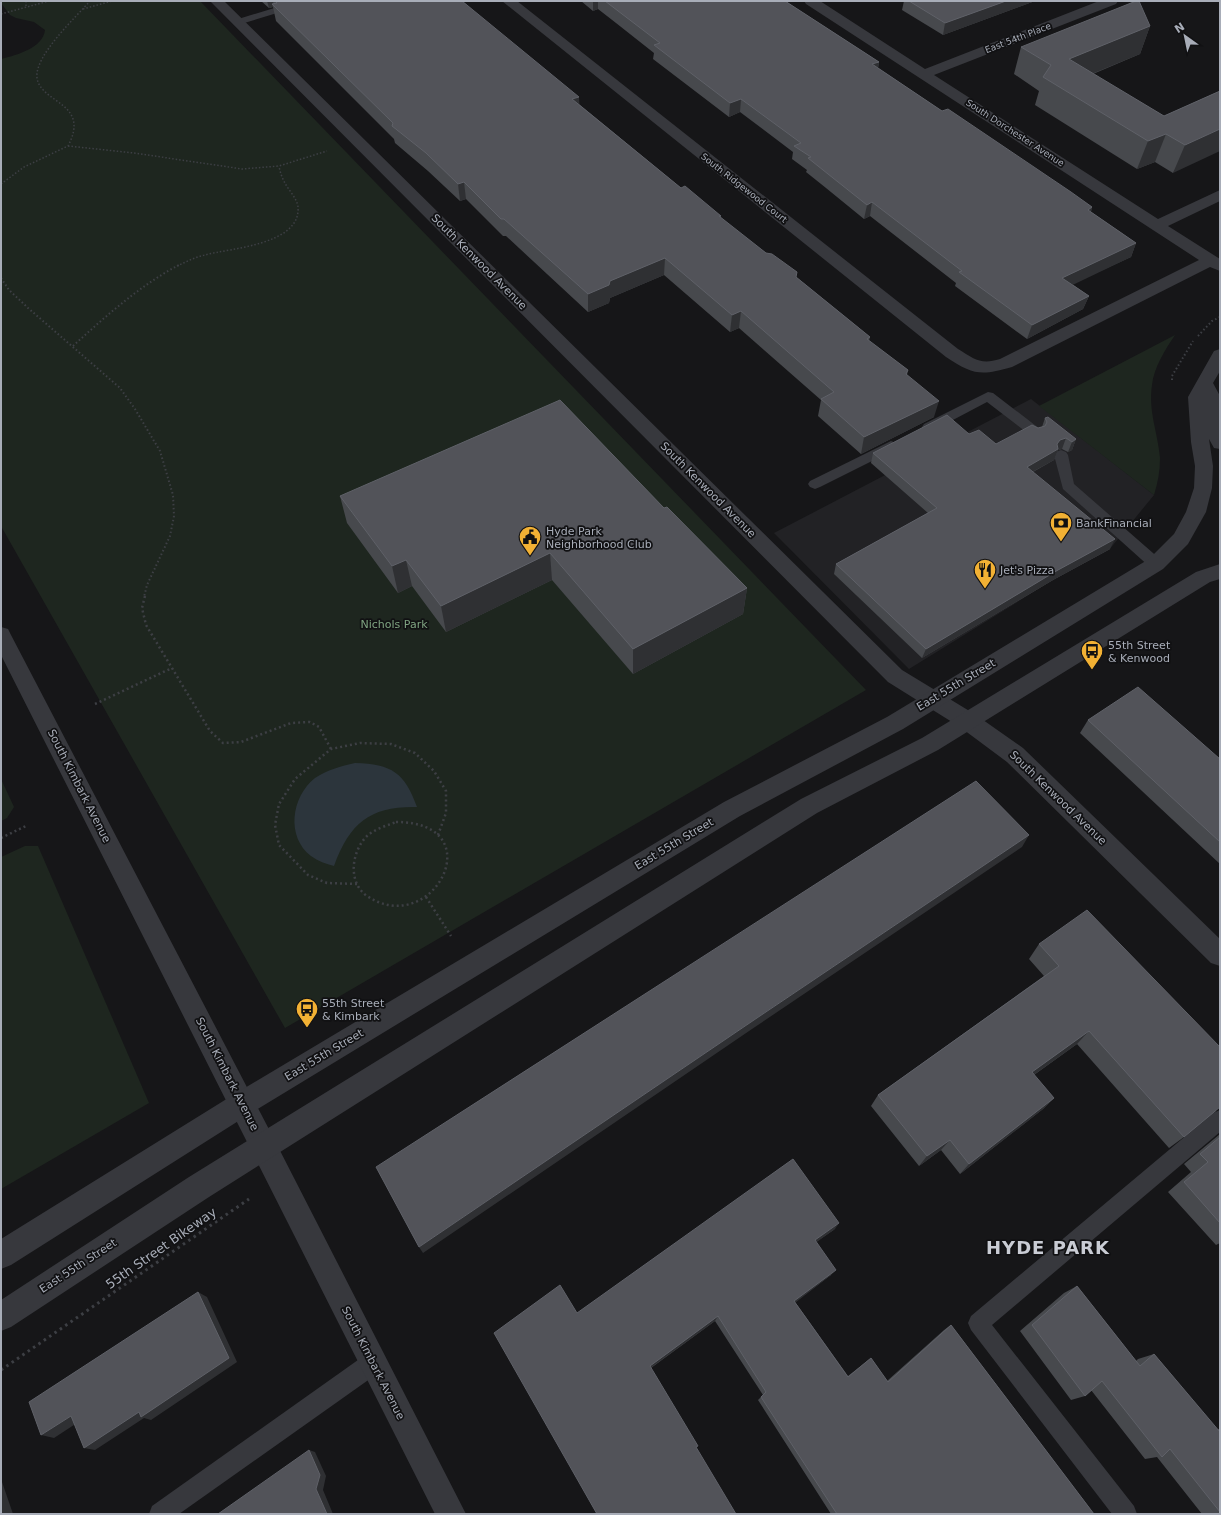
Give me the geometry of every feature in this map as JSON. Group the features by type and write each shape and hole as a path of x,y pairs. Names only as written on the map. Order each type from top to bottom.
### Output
{"street":[{"name":"South Kenwood Avenue","path":"216,1 895,676 968,721 1015,755 1220,955"},
{"name":"South Ridgewood Court","path":"509,1 952,353 969,364 983,369 1006,363 1216,263"},
{"name":"South Dorchester Avenue","path":"811,1 1216,263"},
{"name":"East 54th Place","path":"924,74 1111,1"},
{"path":"1157,225 1220,195"},
{"name":"East 55th Street","path":"1,1255 242,1104 732,809 895,723 932,699 1156,564 1181,539 1196,512 1203,488 1204,466 1200,442 1197,397 1220,355"},
{"path":"1204,382 1213,400 1215,432 1220,443"},
{"name":"East 55th Street","path":"1,1318 199,1187 809,806 930,744 1203,577 1220,571"},
{"name":"South Kimbark Avenue","path":"1,635 264,1146 451,1514"}],"lane":[{"path":"238,22 307,1"},
{"path":"915,434 988,396 1035,432"},
{"path":"815,484 901,441"},
{"path":"1061,455 1068,486 1156,564"},
{"path":"1126,1514 978,1323 1220,1120"},
{"path":"160,1514 373,1363"}],"path":[{"path":"26,1 26,7"},
{"path":"1,14 49,1"},
{"path":"68,146 74,132 73,119 64,105 48,94 39,84 37,71 49,49 90,1"},
{"path":"83,9 112,1"},
{"path":"1,184 10,174 21,167 68,146 242,169 279,166 327,151"},
{"path":"73,346 113,309 161,274 202,255 262,242 288,231 298,214 298,204 282,178 279,166"},
{"path":"1,278 9,290 28,308 120,388 135,409 160,451 173,495 174,516 170,536 147,586 142,608 146,625 210,731 223,743 242,742 290,724 309,721 317,724 330,749"},
{"path":"95,704 172,668"},
{"path":"357,884 327,883 308,875 279,845 275,825 279,804 295,779 330,749 360,743 391,744 416,753 434,771 446,791 446,813 438,835"},
{"path":"396,822 412,822 427,826 438,835 446,846 448,860 446,874 438,886 426,896 412,904 397,906 382,904 369,898 360,889 354,876 353,862 358,848 367,836 396,822"},
{"path":"1,838 28,825"},
{"path":"426,896 451,936"},
{"name":"55th Street Bikeway","path":"1,1370 280,1178"}],"shaded area":[{"path":"1031,399 1154,495 1109,550 1053,580 909,669 774,533"},
{"path":"355,763 388,768 402,778 417,807 401,807 387,810 364,820 347,838 334,866 316,859 303,848 295,828 297,806 307,786 315,778 334,769"}],"green space":[{"name":"Nichols Park","path":"1,1 200,1 866,690 285,1028 1,526 1,59 28,50 40,42 45,30 34,22 10,15"},
{"path":"1175,335 1158,365 1152,385 1151,404 1160,458 1157,486 1154,495 1039,406"},
{"path":"1,779 14,807 7,818 1,821"},
{"path":"25,846 38,846 149,1103 1,1189 1,857"}],"building":[{"path":"275,1 462,1 579,97 572,99 681,188 685,186 721,216 719,216 766,253 772,254 797,272 796,277 870,337 867,339 908,370 906,374 939,401 864,437 821,399 834,392 741,311 732,315 665,258 610,281 609,285 588,294 504,219 501,219 464,182 458,184 426,153 392,126 393,123 272,4 277,3"},
{"path":"605,1 785,1 879,62 872,64 942,111 948,109 1071,192 1092,207 1088,210 1136,243 1062,278 1089,296 1032,325 959,272 962,271 872,202 867,205 808,158 811,157 794,146 801,143 741,99 730,103 654,45 660,43"},
{"path":"909,1 1006,1 945,23"},
{"path":"1139,1 1150,26 1069,59 1164,116 1220,91 1220,129 1185,145 1166,134 1148,141 1043,77 1051,65 1021,47"},
{"name":"Hyde Park Neighborhood Club","path":"560,400 664,508 667,507 747,588 633,649 550,553 441,606 406,560 392,566 340,496"},
{"path":"947,415 969,434 979,430 996,444 1032,425 1038,428 1045,426 1047,422 1045,418 1048,417 1076,439 1072,442 1066,438 1060,440 1057,444 1058,449 1027,467 1115,539 1058,570 926,649 836,564 937,508 873,453"},
{"path":"1138,687 1220,759 1220,842 1088,720"},
{"path":"976,781 1029,835 419,1247 376,1167"},
{"path":"1087,910 1220,1047 1220,1107 1184,1137 1089,1031 1032,1072 1054,1098 969,1164 950,1140 927,1156 878,1095 1059,966 1039,944"},
{"path":"1220,1137 1220,1223 1184,1182 1208,1162 1200,1154"},
{"path":"793,1159 839,1223 815,1240 836,1270 794,1301 848,1377 871,1358 888,1382 951,1325 1094,1514 837,1514 761,1397 766,1392 718,1316 650,1366 698,1446 696,1447 736,1514 597,1514 494,1333 560,1285 577,1313"},
{"path":"1077,1286 1140,1366 1154,1354 1220,1432 1220,1512 1170,1449 1162,1457 1102,1381 1085,1396 1032,1325"},
{"path":"198,1292 229,1358 141,1417 139,1412 84,1448 71,1416 41,1435 29,1402"},
{"path":"309,1450 320,1475 316,1489 327,1514 218,1514"}],"place":[{"name":"BankFinancial","path":"1061,542"},
{"name":"Hyde Park Neighborhood Club","path":"530,556"},
{"name":"Jet's Pizza","path":"985,590"},
{"name":"55th Street & Kenwood","path":"1092,670"},
{"name":"55th Street & Kimbark","path":"307,1028"}],"district":[{"name":"HYDE PARK","path":"1048,1247"}]}
